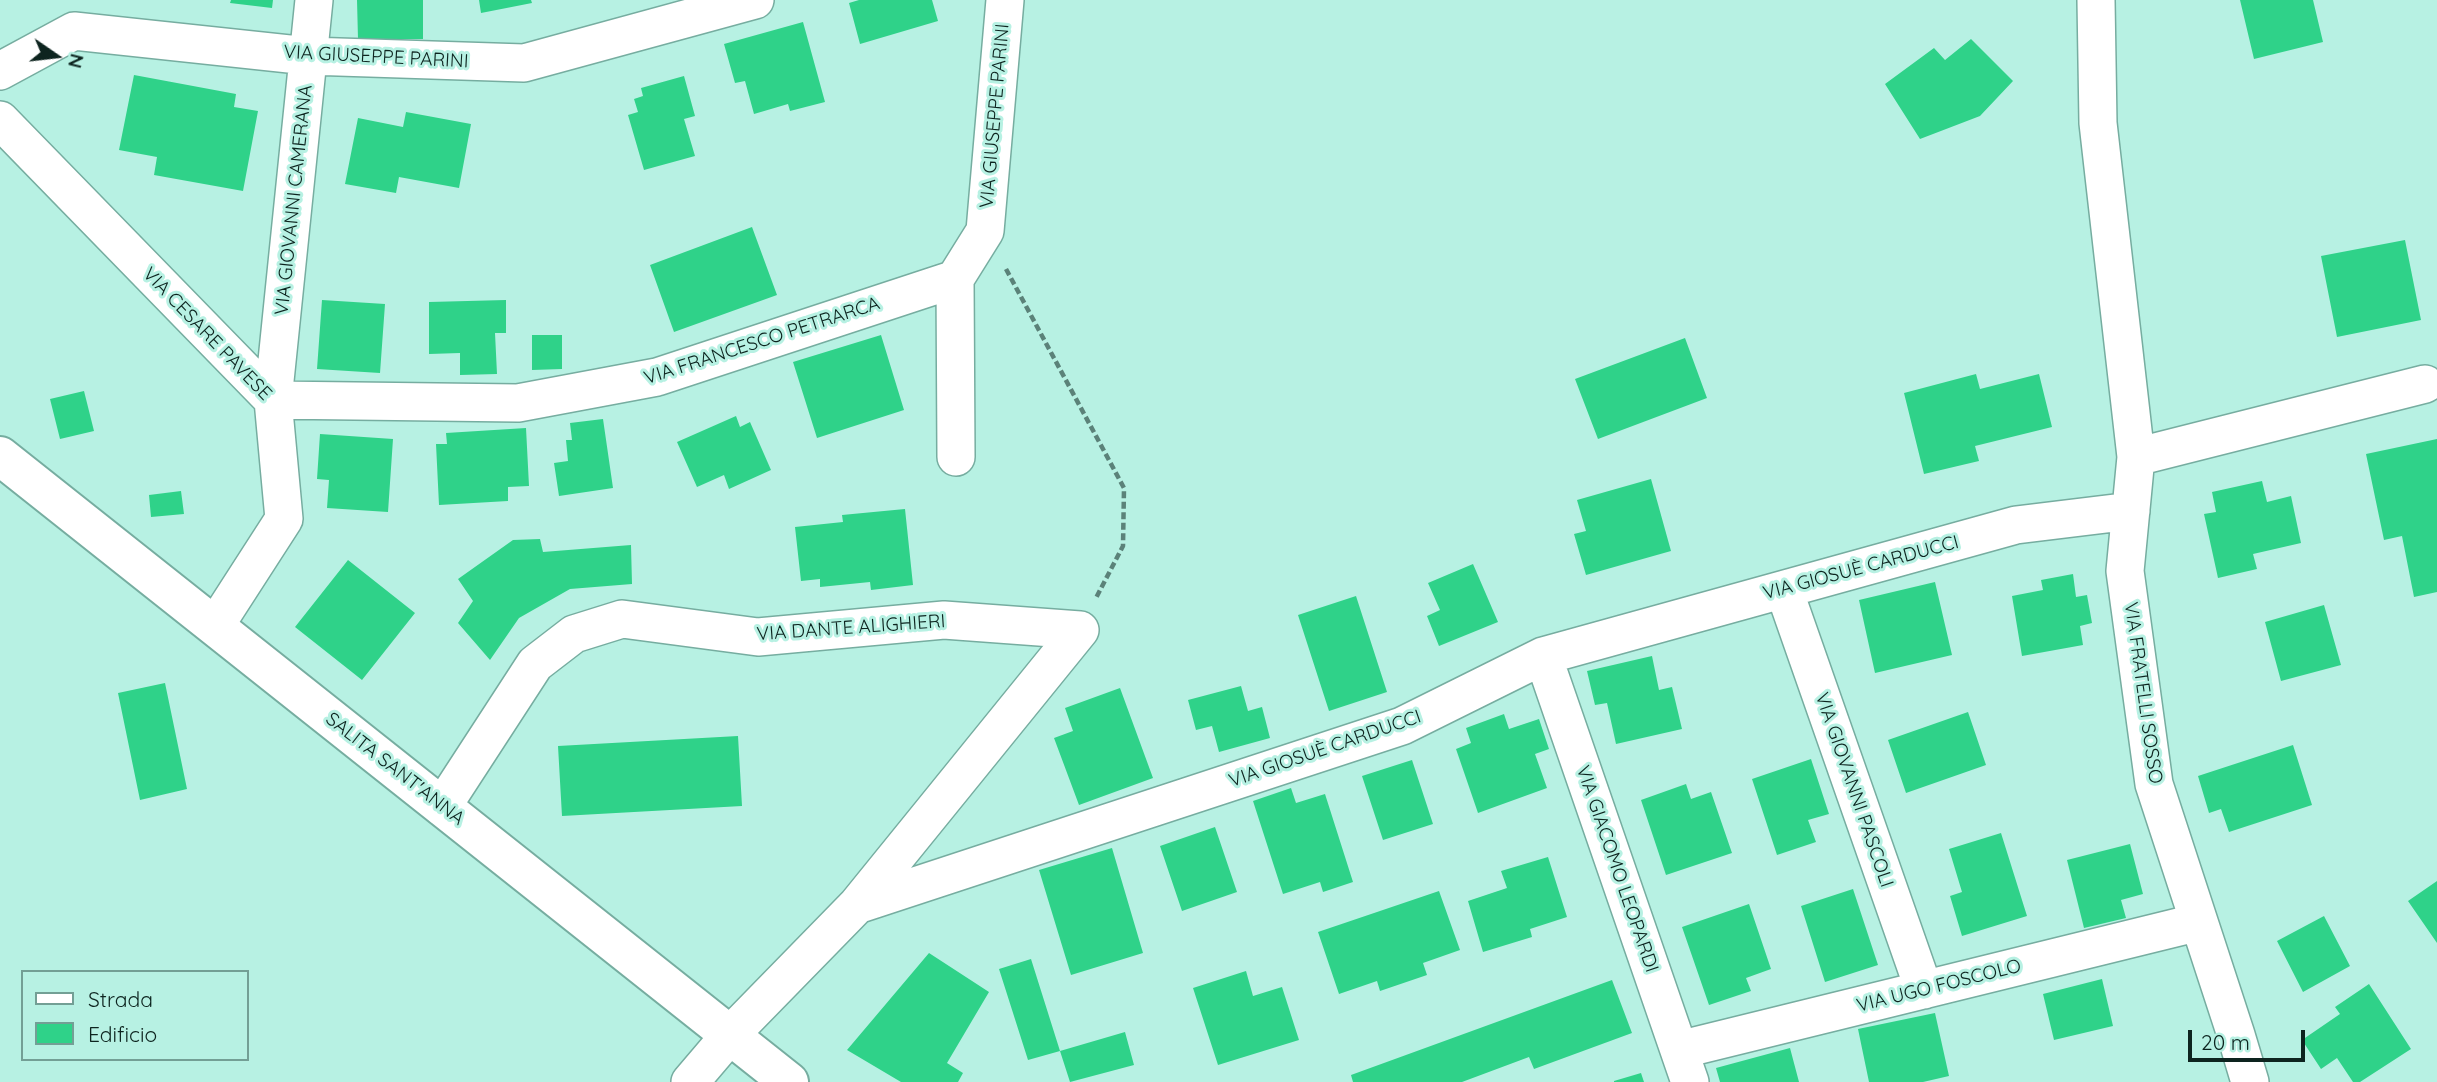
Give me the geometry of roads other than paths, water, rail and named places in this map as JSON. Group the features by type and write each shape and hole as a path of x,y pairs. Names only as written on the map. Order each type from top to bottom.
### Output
{"street":[{"name":"VIA GIOVANNI CAMERANA","path":"273,400 314,0"},
{"name":"VIA GIUSEPPE PARINI","path":"0,71 74,30 308,56 524,63 755,0"},
{"name":"VIA GIUSEPPE PARINI","path":"955,279 985,231 1005,0"},
{"name":"VIA FRATELLI SOSSO","path":"2096,0 2098,123 2136,457 2125,571 2154,784 2250,1082"},
{"name":"VIA CESARE PAVESE","path":"0,120 273,400 284,519 215,626"},
{"path":"955,279 956,457"},
{"name":"VIA FRANCESCO PETRARCA","path":"273,400 518,403 657,377 955,279"},
{"path":"2136,457 2426,384"},
{"name":"SALITA SANT'ANNA","path":"0,456 789,1082"},
{"name":"VIA GIOSUÈ CARDUCCI","path":"690,1082 730,1035 857,905 1402,726 1543,656 2016,525 2131,511"},
{"name":"VIA GIOVANNI PASCOLI","path":"1784,590 1924,990"},
{"name":"VIA DANTE ALIGHIERI","path":"442,807 535,664 574,634 622,619 758,637 944,620 1080,631 857,905"},
{"name":"VIA GIACOMO LEOPARDI","path":"1543,656 1684,1066"},
{"name":"VIA UGO FOSCOLO","path":"1684,1066 1924,990 2199,922"}]}
